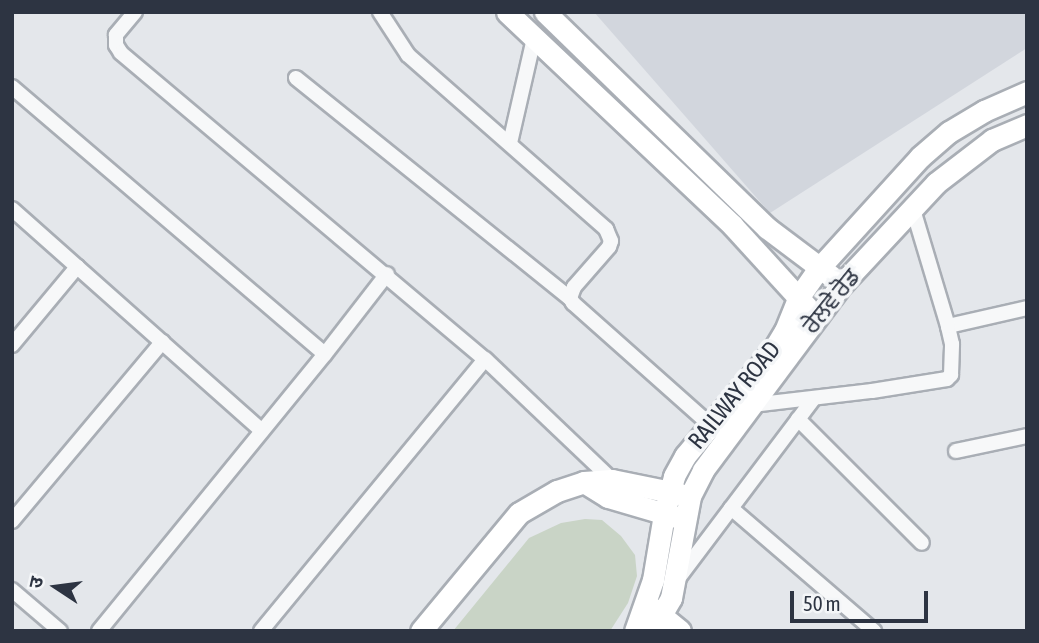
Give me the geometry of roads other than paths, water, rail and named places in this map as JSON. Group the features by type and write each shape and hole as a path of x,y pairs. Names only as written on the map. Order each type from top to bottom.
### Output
{"main road":[{"path":"507,12 733,226 798,299 818,316"},
{"path":"545,12 766,228 841,285"},
{"name":"RAILWAY ROAD","path":"654,610 664,514 669,492 685,456 774,349 785,331 798,299 820,267 920,157 949,132 984,111 1027,92"},
{"name":"ਰੇਲਵੇ ਰੋਡ","path":"654,610 676,581 690,496 703,470 841,285 936,183 992,140 1027,125"},
{"path":"421,631 519,513 557,491 584,482 612,480 690,496"},
{"path":"584,482 608,497 686,519"},
{"path":"637,631 654,610 680,631"}],"street":[{"path":"135,12 116,35 116,45 121,53 485,359 612,480"},
{"path":"380,12 408,55 510,143 610,235 609,247 574,287 570,298"},
{"path":"510,143 534,38"},
{"path":"296,78 570,298 727,440"},
{"path":"12,87 325,354"},
{"path":"12,209 262,431"},
{"path":"752,405 947,379 953,366 948,326 913,209"},
{"path":"12,345 77,267"},
{"path":"99,631 387,274"},
{"path":"948,326 1027,308"},
{"path":"12,521 162,342"},
{"path":"261,631 485,359"},
{"path":"676,581 814,398"},
{"path":"798,419 922,543"},
{"path":"956,450 1027,436"},
{"path":"731,508 874,631"},
{"path":"12,590 60,631"}]}
